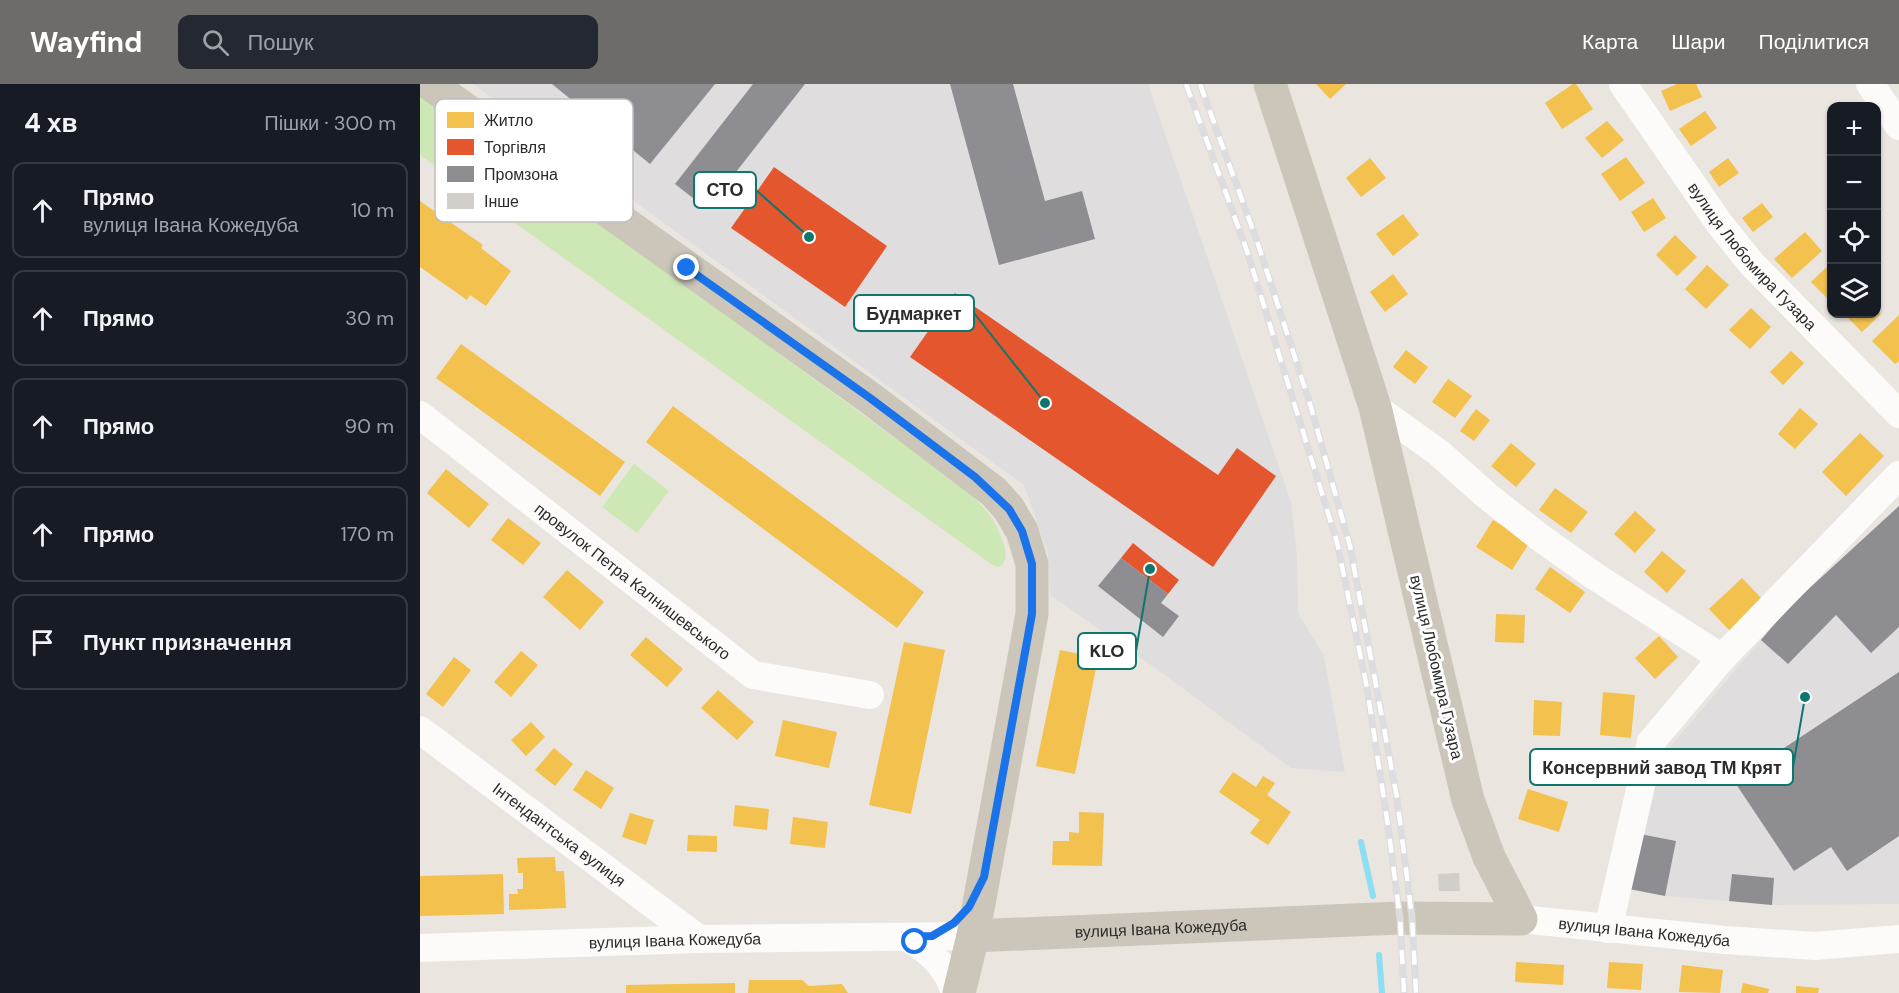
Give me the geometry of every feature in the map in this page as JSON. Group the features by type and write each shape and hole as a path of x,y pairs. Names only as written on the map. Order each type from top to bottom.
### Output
{"main road":[{"path":"430,84 451,99"},
{"name":"вулиця Любомира Гузара","path":"1270,84 1375,407 1468,800 1489,857 1521,919"},
{"path":"623,222 870,398 993,492 1009,509 1022,531 1032,564 1032,614 973,936 959,987"},
{"path":"984,877 992,909 1005,925 1025,934"},
{"name":"вулиця Івана Кожедуба","path":"973,936 1406,918 1521,919"},
{"path":"959,987 981,956 1001,943 1025,934"}],"street":[{"name":"вулиця Любомира Гузара","path":"1623,84 1719,223 1751,263 1899,414"},
{"path":"1870,84 1899,126"},
{"path":"1375,407 1440,453 1486,495 1538,536 1593,575 1722,658"},
{"name":"провулок Петра Калнишевського","path":"420,415 753,675 870,695"},
{"path":"1608,928 1651,742 1722,658 1899,475"},
{"name":"Інтендантська вулиця","path":"420,730 699,939"},
{"path":"959,987 940,962 923,946 919,937 954,923 969,907 984,877"},
{"name":"вулиця Івана Кожедуба","path":"1521,919 1815,946 1899,939"},
{"name":"вулиця Івана Кожедуба","path":"420,948 699,939 973,936"}],"shaded area":[{"path":"473,84 1148,84 1291,502 1297,555 1298,613 1324,656 1345,772 1291,768 1158,670 1050,595 1048,554 1024,485 633,200 633,99 494,99"},
{"path":"1899,506 1899,904 1772,905 1665,896 1640,834 1663,755 1789,607"}],"green space":[{"path":"420,93 435,104 435,166 420,155"},
{"path":"514,222 598,222 962,488 985,509 997,527 1004,544 1003,564 998,567"},
{"path":"634,464 669,491 637,533 602,507"}],"building: Житло":[{"path":"1316,84 1346,84 1330,99"},
{"path":"1576,84 1593,109 1562,129 1545,103"},
{"path":"1677,84 1696,84 1702,97 1670,111 1661,91"},
{"path":"1705,111 1717,128 1691,146 1679,129"},
{"path":"1607,121 1624,140 1602,158 1585,138"},
{"path":"1626,157 1645,183 1620,201 1601,174"},
{"path":"1370,158 1386,178 1361,197 1346,178"},
{"path":"1728,158 1739,173 1719,187 1709,172"},
{"path":"1653,198 1666,218 1644,232 1631,212"},
{"path":"420,201 435,211 435,222 450,222 483,245 481,248 511,271 486,306 470,295 467,300 420,267"},
{"path":"1762,203 1773,217 1753,232 1742,218"},
{"path":"1403,214 1419,235 1393,256 1376,234"},
{"path":"1805,232 1822,251 1792,278 1774,259"},
{"path":"1675,235 1697,257 1677,276 1656,255"},
{"path":"1707,265 1729,285 1706,309 1685,289"},
{"path":"1827,267 1827,298 1811,282"},
{"path":"1393,274 1408,294 1385,312 1370,292"},
{"path":"1751,308 1771,327 1750,349 1729,330"},
{"path":"1899,315 1899,361 1895,364 1872,341"},
{"path":"1848,318 1877,318 1862,332"},
{"path":"461,344 625,462 600,496 436,378"},
{"path":"1406,350 1428,367 1415,384 1393,367"},
{"path":"1791,351 1804,363 1783,385 1770,372"},
{"path":"1448,379 1472,396 1455,418 1432,402"},
{"path":"673,406 924,592 897,628 646,442"},
{"path":"1800,408 1818,424 1795,449 1778,434"},
{"path":"1476,409 1490,420 1474,441 1460,431"},
{"path":"1860,433 1884,456 1846,496 1822,472"},
{"path":"1511,443 1536,464 1516,487 1491,466"},
{"path":"446,469 489,504 469,528 427,493"},
{"path":"1555,488 1588,512 1571,533 1539,510"},
{"path":"1635,511 1656,530 1635,553 1614,534"},
{"path":"508,518 541,543 523,565 491,540"},
{"path":"1493,520 1530,542 1512,570 1476,547"},
{"path":"1662,551 1686,571 1667,593 1644,572"},
{"path":"1550,567 1585,592 1570,613 1535,589"},
{"path":"567,570 604,602 580,630 543,597"},
{"path":"1742,578 1764,601 1731,632 1709,609"},
{"path":"1496,614 1525,615 1524,643 1495,642"},
{"path":"1659,636 1678,657 1655,679 1635,658"},
{"path":"646,637 683,669 667,687 630,655"},
{"path":"904,642 945,650 911,814 869,805"},
{"path":"1060,650 1098,658 1075,774 1036,766"},
{"path":"521,651 538,665 511,697 494,682"},
{"path":"454,657 471,670 443,707 426,694"},
{"path":"718,690 754,722 737,740 701,708"},
{"path":"1603,692 1635,695 1631,738 1600,735"},
{"path":"1534,700 1562,702 1560,736 1533,735"},
{"path":"783,720 837,732 829,768 775,756"},
{"path":"531,722 545,737 526,756 511,740"},
{"path":"554,748 573,764 555,786 535,770"},
{"path":"586,770 614,788 601,809 573,790"},
{"path":"1233,772 1256,787 1263,776 1275,783 1267,795 1291,812 1268,845 1250,833 1260,820 1219,792"},
{"path":"1528,789 1568,802 1559,832 1518,819"},
{"path":"735,805 769,809 767,830 733,826"},
{"path":"1079,812 1104,813 1102,866 1052,865 1053,841 1069,841 1069,832 1079,833"},
{"path":"630,813 654,820 646,845 622,837"},
{"path":"793,817 828,822 825,848 790,844"},
{"path":"688,835 717,836 717,852 687,851"},
{"path":"555,857 556,871 564,871 566,908 509,910 509,894 518,894 517,889 523,889 523,873 518,873 517,858"},
{"path":"503,874 504,914 420,916 420,876"},
{"path":"1516,962 1564,965 1563,985 1515,982"},
{"path":"1609,962 1643,964 1641,990 1607,988"},
{"path":"1682,965 1723,970 1720,993 1679,992"},
{"path":"749,980 802,980 809,986 842,984 848,993 748,993"},
{"path":"735,983 735,993 626,993 626,985"},
{"path":"1743,983 1769,989 1768,993 1741,993"},
{"path":"1796,986 1819,988 1818,993 1796,993"}],"building: Торгівля":[{"path":"774,167 887,246 845,307 731,228"},
{"path":"955,293 1218,475 1237,448 1276,476 1213,567 910,357"},
{"path":"1133,543 1179,580 1168,594 1121,558"}],"building: Промзона":[{"path":"552,84 715,84 650,164 633,150 633,99 570,99"},
{"path":"753,84 805,84 707,209 675,184"},
{"path":"950,84 1013,84 1045,201 1082,191 1095,239 999,265"},
{"path":"1899,506 1899,627 1871,653 1836,615 1788,664 1761,640 1789,607"},
{"path":"1121,558 1168,594 1161,603 1179,616 1163,637 1098,586"},
{"path":"1899,672 1899,836 1847,871 1831,847 1794,871 1734,781"},
{"path":"1640,834 1676,841 1665,896 1629,889"},
{"path":"1732,874 1774,878 1772,905 1729,901"}],"building: Інше":[{"path":"1459,873 1460,891 1439,891 1438,874"}],"waterway":[{"path":"1361,842 1373,896"},
{"path":"1379,955 1382,993"}],"railway":[{"path":"1186,84 1247,251 1337,542 1367,688 1388,826 1400,918 1404,993"},
{"path":"1200,84 1258,244 1310,404 1350,546 1397,798 1412,917 1416,993"}],"place":[{"name":"СТО","path":"809,237"},
{"name":"Будмаркет","path":"1045,403"},
{"name":"KLO","path":"1150,569"},
{"name":"Консервний завод ТМ Крят","path":"1805,697"}],"route":[{"path":"687,268 870,398 975,477 1009,509 1022,531 1032,564 1032,614 984,877 969,907 954,923 932,936 906,937 915,942"}]}
